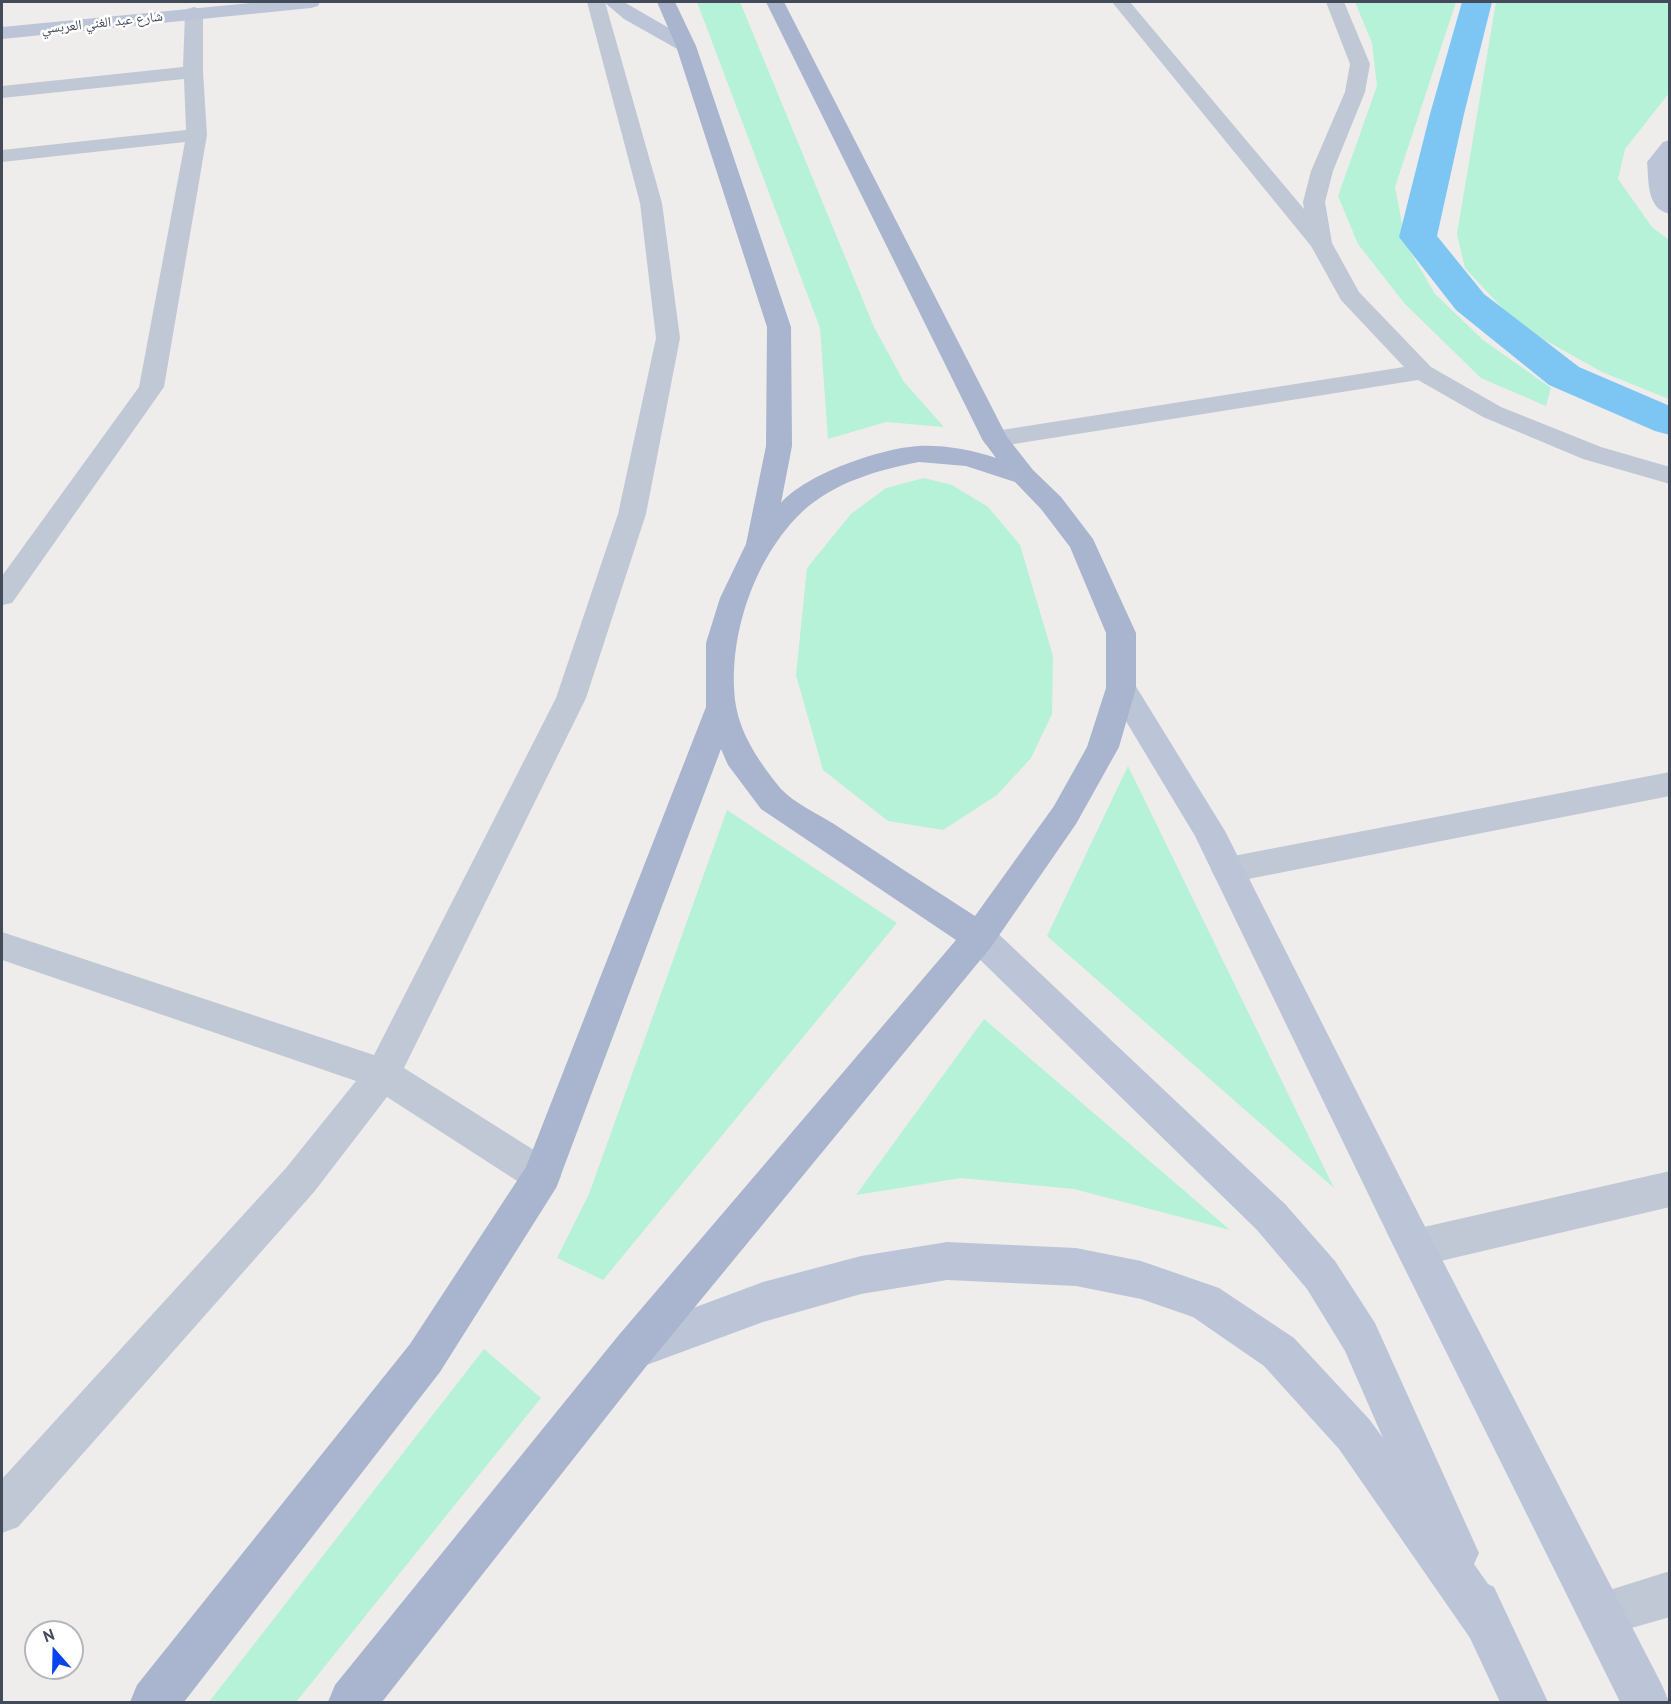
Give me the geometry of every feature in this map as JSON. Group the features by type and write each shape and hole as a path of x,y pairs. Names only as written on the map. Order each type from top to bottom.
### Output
{"main road":[{"name":"شارع عبد الغني العربسي","path":"2,33 311,2"},
{"path":"613,2 631,15 686,46"},
{"path":"666,2 686,46 779,327 779,446 758,547 734,598 721,643 721,707 739,757 772,800 979,937 1271,1217 1320,1275 1360,1337 1486,1622 1524,1702"},
{"path":"352,1702 633,1350 979,937 1065,815 1103,747 1121,688 1121,633 1083,545 1051,503 1024,476 995,439 775,2"},
{"path":"1670,146 1658,162 1661,197 1670,208"},
{"path":"758,547 794,505 828,482 874,463 919,454 969,458 1024,476"},
{"path":"1121,688 1209,831 1415,1248 1646,1702"},
{"path":"154,1702 426,1358 542,1176 721,707"},
{"path":"633,1350 763,1302 861,1275 947,1262 1076,1267 1141,1280 1205,1302 1279,1352 1354,1434 1486,1622"}],"street":[{"path":"2,1511 300,1180 383,1074 571,698 632,514 668,338 651,203 596,2"},
{"path":"1120,2 1321,243 1349,295 1422,372 1503,417 1592,453 1670,476"},
{"path":"1321,243 1314,202 1322,171 1355,92 1360,64 1335,2"},
{"path":"2,596 151,387 197,135 193,72 194,14"},
{"path":"2,92 193,72"},
{"path":"2,156 197,135"},
{"path":"995,439 1422,372"},
{"path":"1228,870 1670,784"},
{"path":"2,946 383,1074 542,1176"},
{"path":"1415,1248 1670,1189"},
{"path":"1600,1614 1670,1594"}],"green space":[{"path":"697,2 740,2 874,327 904,382 944,427 886,422 828,439 820,328"},
{"path":"1355,2 1456,2 1395,187 1406,244 1435,294 1483,340 1551,388 1546,406 1481,378 1405,304 1358,244 1338,196 1377,86 1372,43"},
{"path":"1496,2 1669,2 1669,93 1625,149 1618,179 1652,227 1669,240 1669,399 1602,372 1518,325 1465,268 1457,234"},
{"path":"924,478 952,485 988,507 1020,545 1053,656 1052,714 1031,758 997,795 943,830 888,821 823,770 796,675 807,568 851,514 886,488"},
{"path":"1128,766 1334,1188 1047,936"},
{"path":"727,810 897,923 603,1280 557,1258 589,1194"},
{"path":"984,1019 1230,1230 1074,1189 961,1178 856,1195"},
{"path":"484,1349 541,1398 296,1702 209,1702"}],"waterway":[{"path":"1477,2 1447,114 1418,237 1470,302 1564,376 1670,422"}]}
